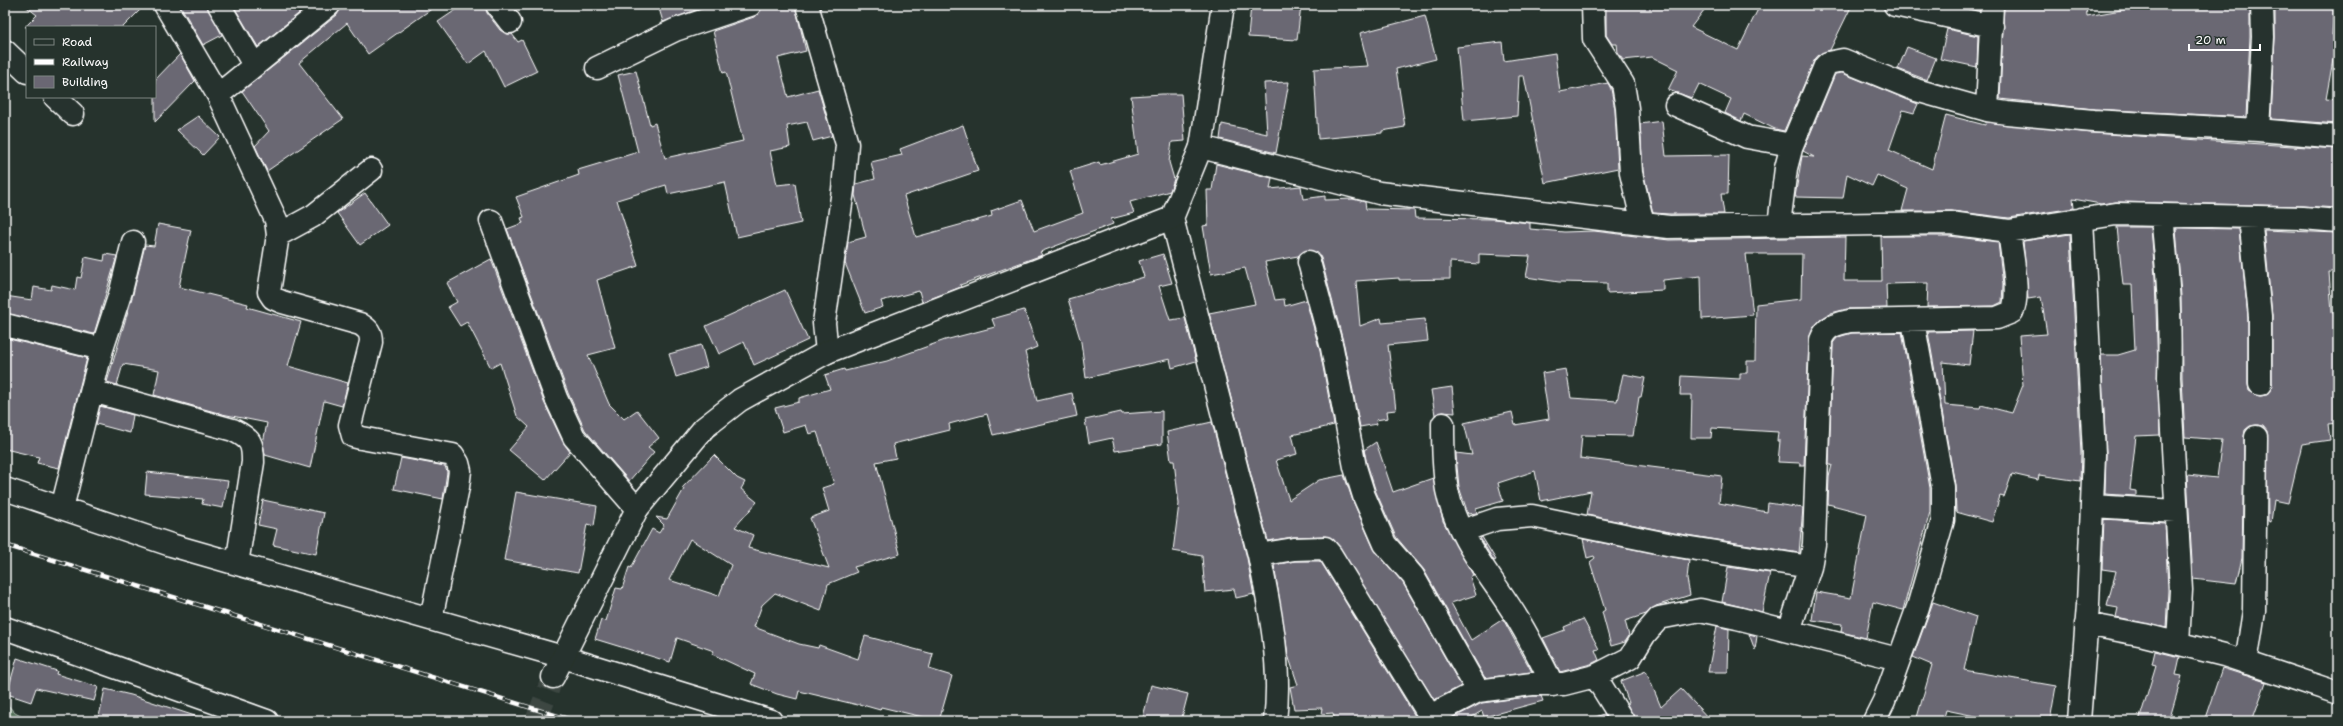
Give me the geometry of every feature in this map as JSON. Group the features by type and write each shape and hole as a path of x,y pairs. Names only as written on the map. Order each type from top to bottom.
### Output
{"street":[{"path":"165,5 218,95 276,220 278,235 269,292 274,298 360,324 368,329 371,335 371,342 350,425 353,436 453,455 458,463 458,487 431,619"},
{"path":"219,5 254,65"},
{"path":"218,95 329,5"},
{"path":"597,68 675,30 750,5"},
{"path":"807,5 847,144 843,190 824,323 827,352"},
{"path":"1223,5 1201,148 1172,218 1259,555 1268,598 1278,694 1275,721"},
{"path":"1593,5 1594,39 1623,84 1627,108 1631,173 1643,224"},
{"path":"1895,5 1992,16 1987,110"},
{"path":"2258,130 2263,52 2262,5"},
{"path":"5,51 26,71"},
{"path":"1779,225 1786,168 1792,145 1825,66 1834,61 1843,60 1909,88 1987,110 2093,121 2258,130 2338,137"},
{"path":"56,98 73,114"},
{"path":"1676,106 1748,137 1792,145"},
{"path":"1201,148 1379,193 1669,227 1950,223 2009,231 2027,230 2082,218 2116,214 2303,218 2338,221"},
{"path":"278,235 313,216 371,170"},
{"path":"2162,216 2167,266 2171,344 2169,377 2181,590 2178,643"},
{"path":"2250,217 2260,316 2260,384"},
{"path":"553,677 637,509 704,428 740,400 827,352 1172,218"},
{"path":"2079,721 2086,624 2094,454 2082,218"},
{"path":"491,221 556,398 574,437 637,509"},
{"path":"1789,631 1810,567 1814,544 1821,340 1823,334 1828,328 1850,322 1997,318 2012,312 2016,304 2009,231"},
{"path":"62,508 102,349 121,291 133,242"},
{"path":"1309,262 1332,348 1355,467 1364,496 1385,544 1413,576 1478,691"},
{"path":"1874,721 1884,702 1898,659 1918,607 1943,520 1943,487 1913,321"},
{"path":"5,325 102,349"},
{"path":"92,391 234,430 245,436 253,446 253,462 237,564"},
{"path":"1443,424 1443,462 1447,491 1462,531 1484,570 1520,622 1553,685"},
{"path":"2246,663 2254,611 2256,437"},
{"path":"5,489 171,545 563,657 771,721"},
{"path":"2092,506 2176,511"},
{"path":"1462,531 1497,519 1532,516 1672,545 1810,567"},
{"path":"1259,555 1294,549 1324,548 1331,555 1432,719 1478,691 1532,684 1553,685 1578,682 1595,676 1630,658 1652,624 1660,618 1700,610 1898,659"},
{"path":"2086,624 2178,643 2224,655 2338,693"},
{"path":"5,628 267,721"},
{"path":"1595,676 1623,721"}],"green space":[{"path":"5,702 15,713 30,721 5,721"}],"building":[{"path":"24,5 145,5 124,26 26,26 37,15"},
{"path":"180,5 207,5 222,35 203,45"},
{"path":"233,5 309,5 258,47"},
{"path":"341,5 437,5 368,54 347,23 299,63 343,119 267,171 255,146 269,131 242,91 337,15"},
{"path":"463,5 485,5 487,13 500,30 506,34 512,34 518,42 522,40 537,71 504,87 486,51 468,64 438,22"},
{"path":"658,5 710,5 663,22"},
{"path":"775,5 795,5 806,51 778,58 788,97 818,89 832,136 813,141 807,122 787,126 790,147 770,151 777,185 795,183 801,223 737,237 725,182 668,194 666,185 617,200 638,266 597,280 615,348 588,355 609,404 624,419 637,410 659,438 648,447 654,452 629,481 585,430 568,393 507,229 523,223 521,218 524,217 516,197 579,175 578,170 638,152 618,75 636,71 650,125 655,123 665,158 743,141 726,72 723,73 713,31 754,17 762,8"},
{"path":"1251,5 1301,5 1297,40 1248,37"},
{"path":"1606,5 1708,5 1691,27 1738,50 1760,5 1852,5 1830,50 1820,54 1814,61 1784,131 1775,129 1744,114 1741,121 1725,113 1731,99 1699,84 1692,98 1668,90 1678,70 1652,57 1623,60 1618,53 1617,44 1612,44 1606,35"},
{"path":"2004,5 2086,5 2087,16 2150,5 2250,5 2246,117 2094,109 2000,99"},
{"path":"2275,5 2334,5 2332,35 2338,36 2338,61 2333,60 2326,99 2338,100 2338,124 2271,119"},
{"path":"1425,16 1436,59 1396,69 1405,127 1382,131 1382,133 1318,139 1314,69 1368,66 1360,33"},
{"path":"1947,29 1978,36 1977,67 1940,59"},
{"path":"1502,42 1504,61 1555,53 1560,92 1608,83 1611,89 1615,109 1618,168 1545,183 1524,76 1519,76 1517,116 1464,121 1457,47"},
{"path":"1907,47 1936,58 1927,80 1898,69"},
{"path":"180,54 195,81 155,122 155,98 156,79"},
{"path":"1842,73 1918,104 1914,113 1903,110 1889,150 1932,169 1946,115 1985,125 1986,122 2092,133 2338,149 2338,208 2116,202 2101,204 2073,199 2074,208 2009,218 1952,211 1902,211 1908,189 1877,175 1872,186 1847,174 1843,198 1795,197 1802,156 1814,157 1803,151 1835,74"},
{"path":"1289,82 1276,153 1220,139 1222,124 1267,134 1264,83"},
{"path":"1181,94 1185,141 1172,142 1169,162 1174,179 1170,191 1130,202 1134,213 1111,219 1113,224 1040,252 1042,255 960,285 961,287 922,302 919,291 881,301 883,307 865,313 845,263 848,242 866,237 855,195 856,184 875,179 871,162 902,155 900,149 963,125 978,171 904,196 916,237 992,216 991,211 1022,200 1034,231 1083,213 1070,171 1099,162 1100,165 1138,154 1131,96"},
{"path":"198,116 220,137 203,155 177,130"},
{"path":"1662,121 1666,156 1729,155 1728,194 1721,194 1724,214 1653,213 1643,171 1640,124"},
{"path":"1216,164 1272,178 1270,189 1301,186 1303,199 1325,196 1325,200 1353,199 1365,202 1366,209 1414,210 1415,218 1494,219 1530,223 1530,229 1564,232 1594,231 1669,240 1845,237 1844,281 1882,281 1881,236 1949,236 1998,242 2003,285 2002,302 1994,306 1927,307 1928,283 1886,284 1887,308 1847,309 1831,313 1821,319 1813,328 1809,339 1804,465 1800,465 1800,463 1778,462 1780,441 1777,441 1778,432 1712,428 1711,438 1691,438 1692,395 1680,395 1681,376 1740,379 1740,373 1747,373 1747,361 1755,361 1756,304 1801,299 1802,254 1746,254 1753,315 1702,319 1701,276 1663,280 1663,290 1607,293 1607,283 1559,282 1526,277 1530,256 1479,254 1479,264 1450,262 1450,279 1399,280 1399,278 1356,281 1360,326 1381,318 1382,323 1425,319 1428,341 1388,345 1396,410 1387,411 1388,418 1376,420 1377,424 1360,427 1344,345 1321,258 1318,253 1306,250 1298,256 1265,262 1275,300 1284,299 1285,306 1306,300 1320,351 1334,425 1292,435 1297,454 1276,460 1289,500 1319,480 1344,475 1353,501 1374,549 1403,583 1461,686 1434,700 1334,540 1325,536 1293,537 1268,541 1209,313 1255,304 1245,268 1211,274 1203,226 1208,225 1207,190 1212,190"},
{"path":"365,193 388,225 360,245 337,213"},
{"path":"158,224 191,230 179,287 248,304 247,307 301,322 288,366 348,383 342,406 324,401 310,468 265,455 263,443 267,423 222,414 154,395 159,370 123,364 117,385 107,382 133,294 145,245 154,246"},
{"path":"2117,227 2151,227 2155,277 2160,435 2136,436 2130,490 2136,491 2136,496 2105,494 2106,453 2101,355 2118,355 2135,350 2132,285 2123,285"},
{"path":"2176,228 2239,229 2248,317 2248,384 2249,391 2260,396 2267,395 2272,384 2272,315 2264,230 2338,233 2338,272 2329,272 2332,313 2338,312 2338,423 2328,424 2330,440 2302,444 2288,503 2274,500 2271,522 2268,521 2267,431 2263,426 2257,425 2250,426 2245,430 2242,558 2236,584 2193,579 2187,475 2217,478 2222,440 2185,437 2182,377 2181,296"},
{"path":"2070,234 2081,454 2080,481 2039,475 2038,480 2012,474 2004,497 2000,496 1992,522 1956,512 1955,485 1928,332 1973,331 1969,365 1943,362 1945,405 1980,408 1981,405 2012,413 2023,385 2019,336 2047,334 2041,297 2028,299 2023,241"},
{"path":"105,254 117,256 94,334 5,313 5,296 32,300 34,287 51,290 52,285 75,290 77,277 81,278 85,257 104,261"},
{"path":"1163,254 1172,283 1159,286 1170,320 1185,318 1196,361 1172,368 1170,359 1086,378 1081,342 1068,299 1144,277 1139,261"},
{"path":"491,259 544,402 563,442 570,452 545,480 509,450 529,427 517,416 500,363 491,368 467,322 460,326 448,307 457,302 447,283"},
{"path":"785,290 808,340 754,365 744,342 719,354 706,326"},
{"path":"1024,310 1037,347 1025,352 1037,401 1072,393 1077,416 993,435 987,414 949,424 950,430 893,444 896,458 876,462 900,554 854,567 857,572 828,584 821,611 775,593 762,605 754,627 799,644 818,648 819,645 858,659 865,636 933,654 929,669 952,676 939,721 881,707 880,710 799,691 797,699 777,694 751,684 755,674 712,654 714,651 677,638 670,662 595,639 601,620 606,621 616,588 622,589 629,567 631,568 652,529 659,533 664,525 656,517 667,519 684,489 682,488 714,455 737,478 745,482 741,489 757,502 735,527 753,535 748,548 829,568 810,518 829,511 822,488 834,484 817,432 809,434 806,425 783,432 775,408 799,402 799,398 830,389 825,375 844,369 845,371 887,361 945,340 995,327 992,319","holes":["690,539 731,565 719,596 669,580"]},
{"path":"1902,332 1930,488 1930,512 1903,610 1873,602 1866,638 1841,632 1842,624 1812,620 1816,592 1851,598 1867,514 1828,504 1829,477 1832,465 1829,465 1833,343 1838,337 1852,333"},
{"path":"5,338 87,358 59,468 37,463 39,457 5,449"},
{"path":"701,345 707,367 676,377 669,354"},
{"path":"1566,369 1571,398 1617,401 1623,374 1645,378 1641,397 1639,397 1633,436 1582,435 1580,458 1722,476 1719,503 1767,512 1768,503 1803,508 1799,553 1674,533 1587,515 1591,491 1541,501 1535,471 1498,483 1503,501 1476,509 1477,513 1468,514 1459,487 1456,456 1456,453 1472,455 1464,423 1512,412 1515,425 1549,419 1542,373"},
{"path":"1452,387 1455,413 1443,412 1435,415 1431,390"},
{"path":"100,406 133,415 130,433 96,424"},
{"path":"1162,411 1162,444 1115,451 1112,438 1089,443 1085,420 1121,412 1122,414"},
{"path":"1212,422 1247,558 1254,594 1236,598 1234,589 1205,592 1202,556 1173,551 1179,504 1174,461 1171,461 1167,432"},
{"path":"1376,442 1393,492 1433,478 1443,521 1473,575 1470,577 1476,595 1451,603 1471,640 1503,619 1532,672 1485,678 1424,570 1396,537 1376,492 1364,450"},
{"path":"401,458 445,466 447,472 443,499 394,489"},
{"path":"147,472 228,481 223,508 202,504 203,499 145,494"},
{"path":"516,492 597,506 594,526 587,524 578,573 504,560"},
{"path":"263,500 324,513 316,554 273,545 277,529 258,525"},
{"path":"2104,519 2165,523 2168,590 2166,628 2116,617 2118,608 2107,606 2116,571 2102,569"},
{"path":"1482,537 1496,560 1494,561 1480,538"},
{"path":"1583,539 1689,560 1687,579 1690,595 1656,606 1646,614 1625,621 1629,636 1625,642 1611,646 1602,612 1605,610 1590,562 1595,558 1594,556 1587,558"},
{"path":"1295,561 1321,562 1418,721 1335,721 1333,713 1321,714 1322,708 1294,709 1290,687 1298,685 1288,655 1274,565"},
{"path":"1728,567 1770,573 1762,612 1722,602"},
{"path":"1933,602 1976,617 1964,670 2056,686 2050,721 1999,721 1946,710 1943,721 1916,721 1932,665 1913,657"},
{"path":"1583,619 1599,649 1595,650 1599,660 1591,664 1560,672 1543,638 1565,630 1564,627"},
{"path":"1717,626 1729,629 1728,672 1708,672"},
{"path":"1749,634 1757,636 1755,650"},
{"path":"2155,651 2180,657 2176,675 2182,676 2169,721 2139,721 2156,665 2152,664"},
{"path":"17,658 57,671 56,674 98,687 94,701 36,688 31,702 7,694"},
{"path":"2222,668 2266,682 2252,721 2204,721"},
{"path":"1646,671 1661,707 1681,689 1711,721 1635,721 1627,704 1629,703 1621,681"},
{"path":"1151,685 1188,694 1181,721 1142,721"},
{"path":"105,689 131,695 198,717 198,721 98,721"},
{"path":"1541,696 1543,701 1484,717 1482,711 1465,721 1447,721 1482,703"},
{"path":"1604,714 1608,721 1587,721 1587,720"}],"tunnel":[{"path":"536,721 553,677"}],"railway":[{"path":"5,545 574,721"}]}
